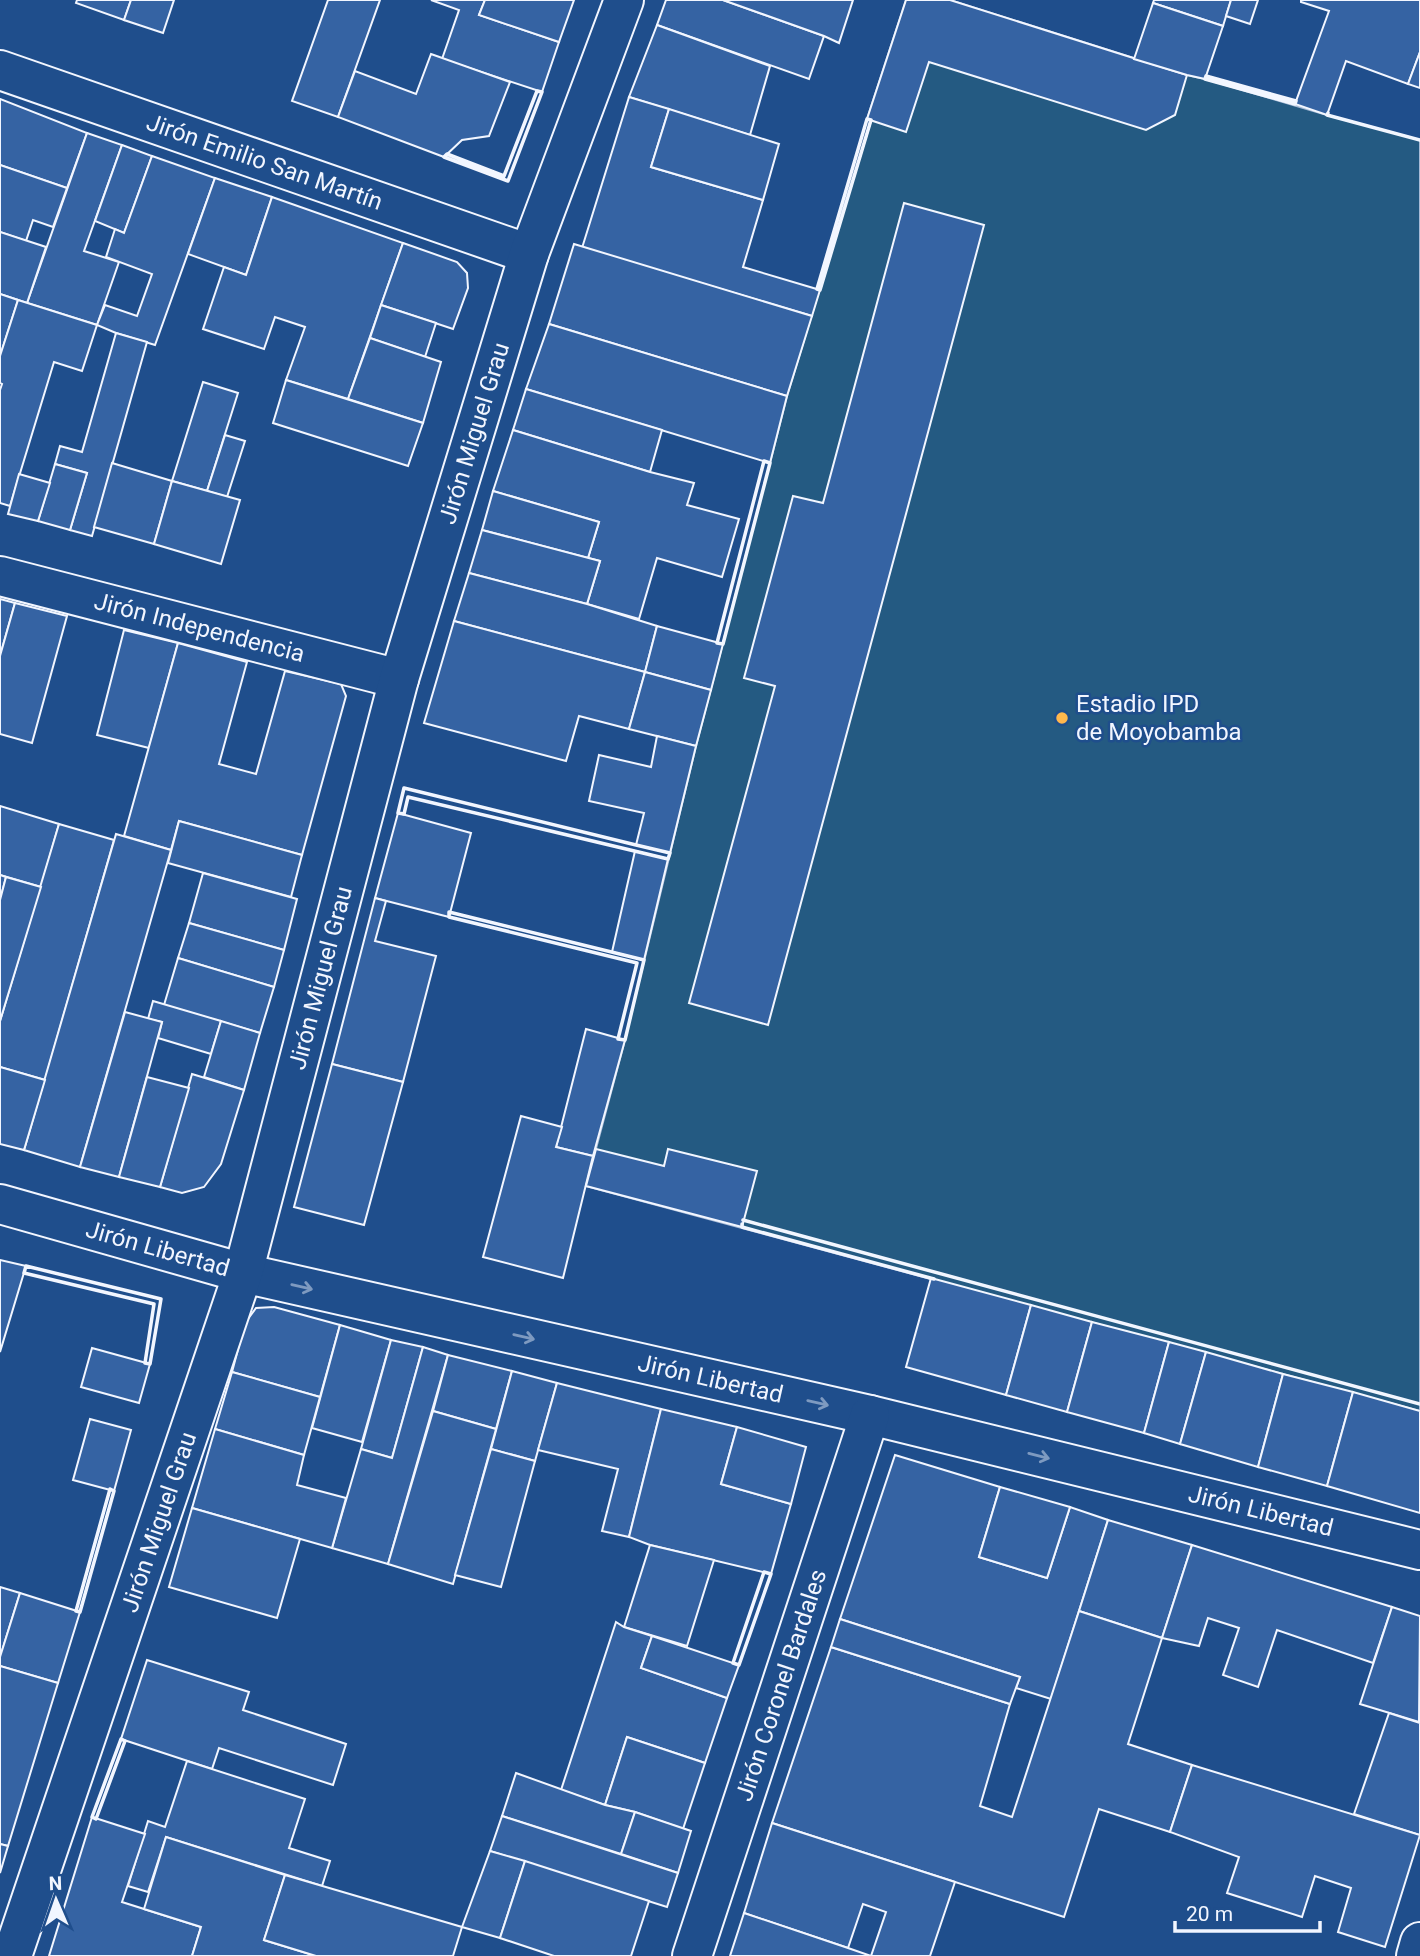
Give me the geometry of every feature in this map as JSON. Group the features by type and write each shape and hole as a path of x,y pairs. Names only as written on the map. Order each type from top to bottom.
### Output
{"street":[{"name":"Jirón Miguel Grau","path":"12,1956 243,1273 399,679 529,254 624,0"},
{"name":"Jirón Emilio San Martín","path":"0,70 529,254"},
{"name":"Jirón Independencia","path":"0,576 399,679"},
{"name":"Jirón Libertad","path":"0,1204 243,1273 870,1415 1420,1550"},
{"name":"Jirón Coronel Bardales","path":"692,1956 870,1415"},
{"path":"1416,1956 1420,1942"}],"shaded area":[{"name":"Estadio IPD de Moyobamba","path":"906,0 950,0 1187,75 1420,140 1420,1411 586,1186 787,396 871,121 867,119"}],"building":[{"path":"77,0 131,0 124,20 76,3"},
{"path":"131,0 174,0 163,33 124,20"},
{"path":"328,0 380,0 338,117 292,101"},
{"path":"431,0 485,0 479,15 559,42 542,92 442,59 459,10"},
{"path":"485,0 574,0 559,42 479,15"},
{"path":"666,0 723,0 824,36 809,79 657,25"},
{"path":"723,0 853,0 839,43"},
{"path":"906,0 950,0 1187,75 1175,115 1146,130 929,62 906,132 867,119"},
{"path":"1154,0 1231,0 1223,26 1153,3"},
{"path":"1231,0 1258,0 1250,24 1226,16"},
{"path":"1301,0 1420,0 1420,52 1408,84 1346,61 1327,115 1295,104 1329,11"},
{"path":"1153,3 1223,26 1205,79 1134,59"},
{"path":"657,25 770,66 750,135 629,97"},
{"path":"1420,52 1420,88 1408,84"},
{"path":"431,54 510,82 489,136 462,140 444,157 338,117 355,71 416,94"},
{"path":"629,97 669,109 651,167 763,200 743,267 820,290 812,316 582,248"},
{"path":"0,99 87,133 67,188 0,165"},
{"path":"669,109 779,144 763,200 651,167"},
{"path":"87,133 122,145 84,251 119,262 97,325 27,303"},
{"path":"122,145 152,156 124,233 95,221"},
{"path":"152,156 215,178 155,345 97,325 105,305 137,316 152,274 106,257 115,229 124,233"},
{"path":"0,165 67,188 53,227 33,220 26,241 0,232"},
{"path":"215,178 272,197 246,275 188,254"},
{"path":"272,197 403,243 348,399 286,380 305,327 275,317 264,349 203,329 224,267 246,275"},
{"path":"904,203 984,225 768,1025 689,1003 775,686 744,678 793,496 823,503"},
{"path":"0,232 46,247 27,303 0,294"},
{"path":"403,243 457,262 467,273 468,288 453,329 381,305"},
{"path":"574,244 812,316 787,396 549,324"},
{"path":"0,294 18,300 0,356"},
{"path":"18,300 97,325 82,371 54,362 10,506 0,503 0,356"},
{"path":"381,305 436,323 425,357 370,338"},
{"path":"549,324 787,396 770,463 526,389"},
{"path":"116,333 147,342 92,536 70,530 87,473 55,464 60,446 82,452"},
{"path":"370,338 441,362 423,423 348,399"},
{"path":"286,380 423,423 408,466 273,423"},
{"path":"203,382 238,393 207,491 172,481"},
{"path":"526,389 662,430 650,472 513,430"},
{"path":"513,430 694,483 687,505 739,519 722,577 657,558 639,619 587,604 600,561 588,558 599,522 493,491"},
{"path":"225,435 245,441 227,497 207,491"},
{"path":"112,463 172,481 154,544 94,527"},
{"path":"55,464 87,473 70,530 38,521"},
{"path":"19,474 50,483 38,521 8,514"},
{"path":"172,481 240,500 221,564 154,544"},
{"path":"493,491 599,522 588,558 482,530"},
{"path":"482,530 600,561 587,604 469,573"},
{"path":"469,573 587,604 657,626 645,672 454,621"},
{"path":"0,599 15,603 0,656"},
{"path":"15,603 67,616 32,743 0,734 0,656"},
{"path":"454,621 645,672 629,729 579,716 566,761 424,723"},
{"path":"657,626 723,644 711,690 645,672"},
{"path":"124,630 178,643 149,748 97,735"},
{"path":"178,643 247,662 219,764 256,774 285,671 341,684 346,696 302,855 179,821 171,850 124,836"},
{"path":"645,672 711,690 696,746 629,729"},
{"path":"657,736 696,746 670,853 636,845 644,813 589,801 599,755 651,767"},
{"path":"0,806 59,824 41,887 0,875"},
{"path":"398,813 471,833 449,917 375,898"},
{"path":"179,821 302,855 291,897 168,863"},
{"path":"59,824 114,840 45,1080 0,1067 0,1021"},
{"path":"116,834 171,850 80,1167 24,1150"},
{"path":"635,851 668,859 644,960 612,952"},
{"path":"203,873 297,899 284,950 189,923"},
{"path":"0,875 6,877 0,900"},
{"path":"6,877 41,887 0,1021 0,900"},
{"path":"375,898 386,901 375,941 436,956 403,1082 332,1064"},
{"path":"189,923 284,950 274,987 178,958"},
{"path":"178,958 274,987 260,1033 164,1005"},
{"path":"153,1001 221,1021 211,1054 158,1038 162,1022 148,1019"},
{"path":"125,1012 162,1022 119,1177 80,1167"},
{"path":"221,1021 260,1033 244,1090 204,1077"},
{"path":"586,1029 625,1040 593,1156 556,1147"},
{"path":"332,1064 403,1082 364,1225 294,1207"},
{"path":"0,1067 45,1080 24,1150 0,1144"},
{"path":"192,1074 244,1090 221,1164 204,1187 182,1193 160,1187"},
{"path":"147,1077 189,1088 160,1187 119,1177"},
{"path":"521,1116 562,1127 556,1147 593,1156 563,1278 483,1257"},
{"path":"596,1149 664,1166 668,1149 757,1171 742,1227 586,1186"},
{"path":"0,1260 26,1266 0,1352"},
{"path":"931,1278 1031,1305 1006,1395 906,1367"},
{"path":"1031,1305 1092,1322 1067,1412 1006,1395"},
{"path":"274,1307 340,1325 320,1397 232,1372 245,1323 256,1308"},
{"path":"1092,1322 1169,1342 1144,1433 1067,1412"},
{"path":"340,1325 391,1340 362,1442 312,1428"},
{"path":"391,1340 423,1347 392,1458 361,1449"},
{"path":"1169,1342 1206,1352 1180,1444 1144,1433"},
{"path":"423,1347 448,1355 388,1564 332,1548 361,1449 392,1458"},
{"path":"92,1348 150,1364 139,1403 81,1387"},
{"path":"1206,1352 1283,1374 1258,1467 1180,1444"},
{"path":"448,1355 512,1371 496,1429 433,1411"},
{"path":"512,1371 557,1383 535,1461 491,1449"},
{"path":"232,1372 320,1397 304,1455 215,1429"},
{"path":"1283,1374 1353,1392 1327,1486 1258,1467"},
{"path":"557,1383 661,1409 629,1537 602,1531 618,1469 538,1450"},
{"path":"1353,1392 1420,1411 1420,1513 1327,1486"},
{"path":"661,1409 737,1427 721,1484 791,1504 771,1574 650,1545 629,1537"},
{"path":"433,1411 496,1429 453,1584 388,1564"},
{"path":"90,1419 131,1430 114,1491 73,1480"},
{"path":"737,1427 806,1447 791,1504 721,1484"},
{"path":"215,1429 304,1455 297,1485 346,1498 332,1548 192,1508"},
{"path":"491,1449 535,1461 501,1587 455,1575"},
{"path":"895,1455 1000,1487 979,1557 1047,1578 1070,1507 1108,1520 1051,1699 1016,1688 1020,1677 840,1619"},
{"path":"1000,1487 1070,1507 1047,1578 979,1557"},
{"path":"192,1508 300,1539 277,1618 169,1587"},
{"path":"1108,1520 1192,1545 1162,1638 1079,1611"},
{"path":"650,1545 714,1560 687,1646 624,1627"},
{"path":"1192,1545 1392,1607 1373,1663 1277,1630 1258,1687 1223,1675 1239,1628 1208,1618 1199,1646 1162,1638"},
{"path":"0,1587 20,1593 0,1657"},
{"path":"20,1593 80,1612 58,1683 0,1666 0,1657"},
{"path":"1392,1607 1420,1616 1419,1722 1360,1704"},
{"path":"1079,1611 1162,1638 1128,1744 1192,1765 1170,1832 1099,1809 1064,1917 772,1823 831,1647 1010,1704 980,1806 1012,1817"},
{"path":"840,1619 1020,1677 1010,1704 831,1647"},
{"path":"616,1622 652,1636 641,1668 727,1698 705,1763 627,1737 605,1805 561,1790"},
{"path":"652,1636 739,1665 727,1698 641,1668"},
{"path":"147,1660 249,1692 243,1710 346,1744 333,1785 219,1748 212,1769 121,1739"},
{"path":"0,1666 58,1683 8,1846 0,1844"},
{"path":"1389,1713 1420,1723 1420,1835 1354,1814"},
{"path":"627,1737 705,1763 683,1829 635,1812 605,1805"},
{"path":"187,1761 305,1799 289,1848 330,1861 322,1886 166,1837 148,1892 128,1886 148,1821 165,1827"},
{"path":"1192,1765 1420,1835 1385,1947 1338,1932 1351,1888 1315,1876 1302,1917 1227,1893 1239,1857 1170,1832"},
{"path":"516,1773 605,1805 635,1812 621,1854 502,1816"},
{"path":"635,1812 691,1831 678,1873 621,1854"},
{"path":"502,1816 678,1873 667,1907 490,1851"},
{"path":"92,1817 145,1834 122,1902 201,1927 192,1956 49,1956"},
{"path":"772,1823 955,1882 930,1956 871,1956 886,1912 863,1904 848,1948 744,1913"},
{"path":"166,1837 285,1875 264,1940 316,1956 192,1956 201,1927 144,1909"},
{"path":"0,1844 8,1846 0,1873"},
{"path":"490,1851 525,1861 500,1938 462,1927"},
{"path":"525,1861 649,1901 631,1956 554,1956 500,1938"},
{"path":"285,1875 462,1927 453,1956 316,1956 264,1940"},
{"path":"744,1913 848,1948 871,1956 730,1956"}],"wall":[{"path":"1206,76 1296,101 1295,104 1205,79 1206,76"},
{"path":"537,91 542,92 508,181 444,157 447,154 504,176 537,91"},
{"path":"1328,113 1327,115 1420,140"},
{"path":"867,119 871,120 820,290 817,289 867,119"},
{"path":"764,461 770,463 723,644 717,643 764,461"},
{"path":"404,788 636,845 670,853 668,859 408,797 404,814 398,813 404,788"},
{"path":"449,912 644,960 625,1040 618,1039 637,963 449,917 449,912"},
{"path":"743,1220 1420,1404"},
{"path":"742,1224 742,1227 934,1279"},
{"path":"26,1266 161,1299 150,1364 145,1363 154,1304 24,1273 26,1266"},
{"path":"110,1489 114,1491 80,1612 76,1611 110,1489"},
{"path":"764,1572 771,1574 739,1665 733,1663 764,1572"},
{"path":"121,1739 125,1741 96,1819 92,1817 121,1739"}],"place":[{"name":"Estadio IPD de Moyobamba","path":"1062,718"}]}
